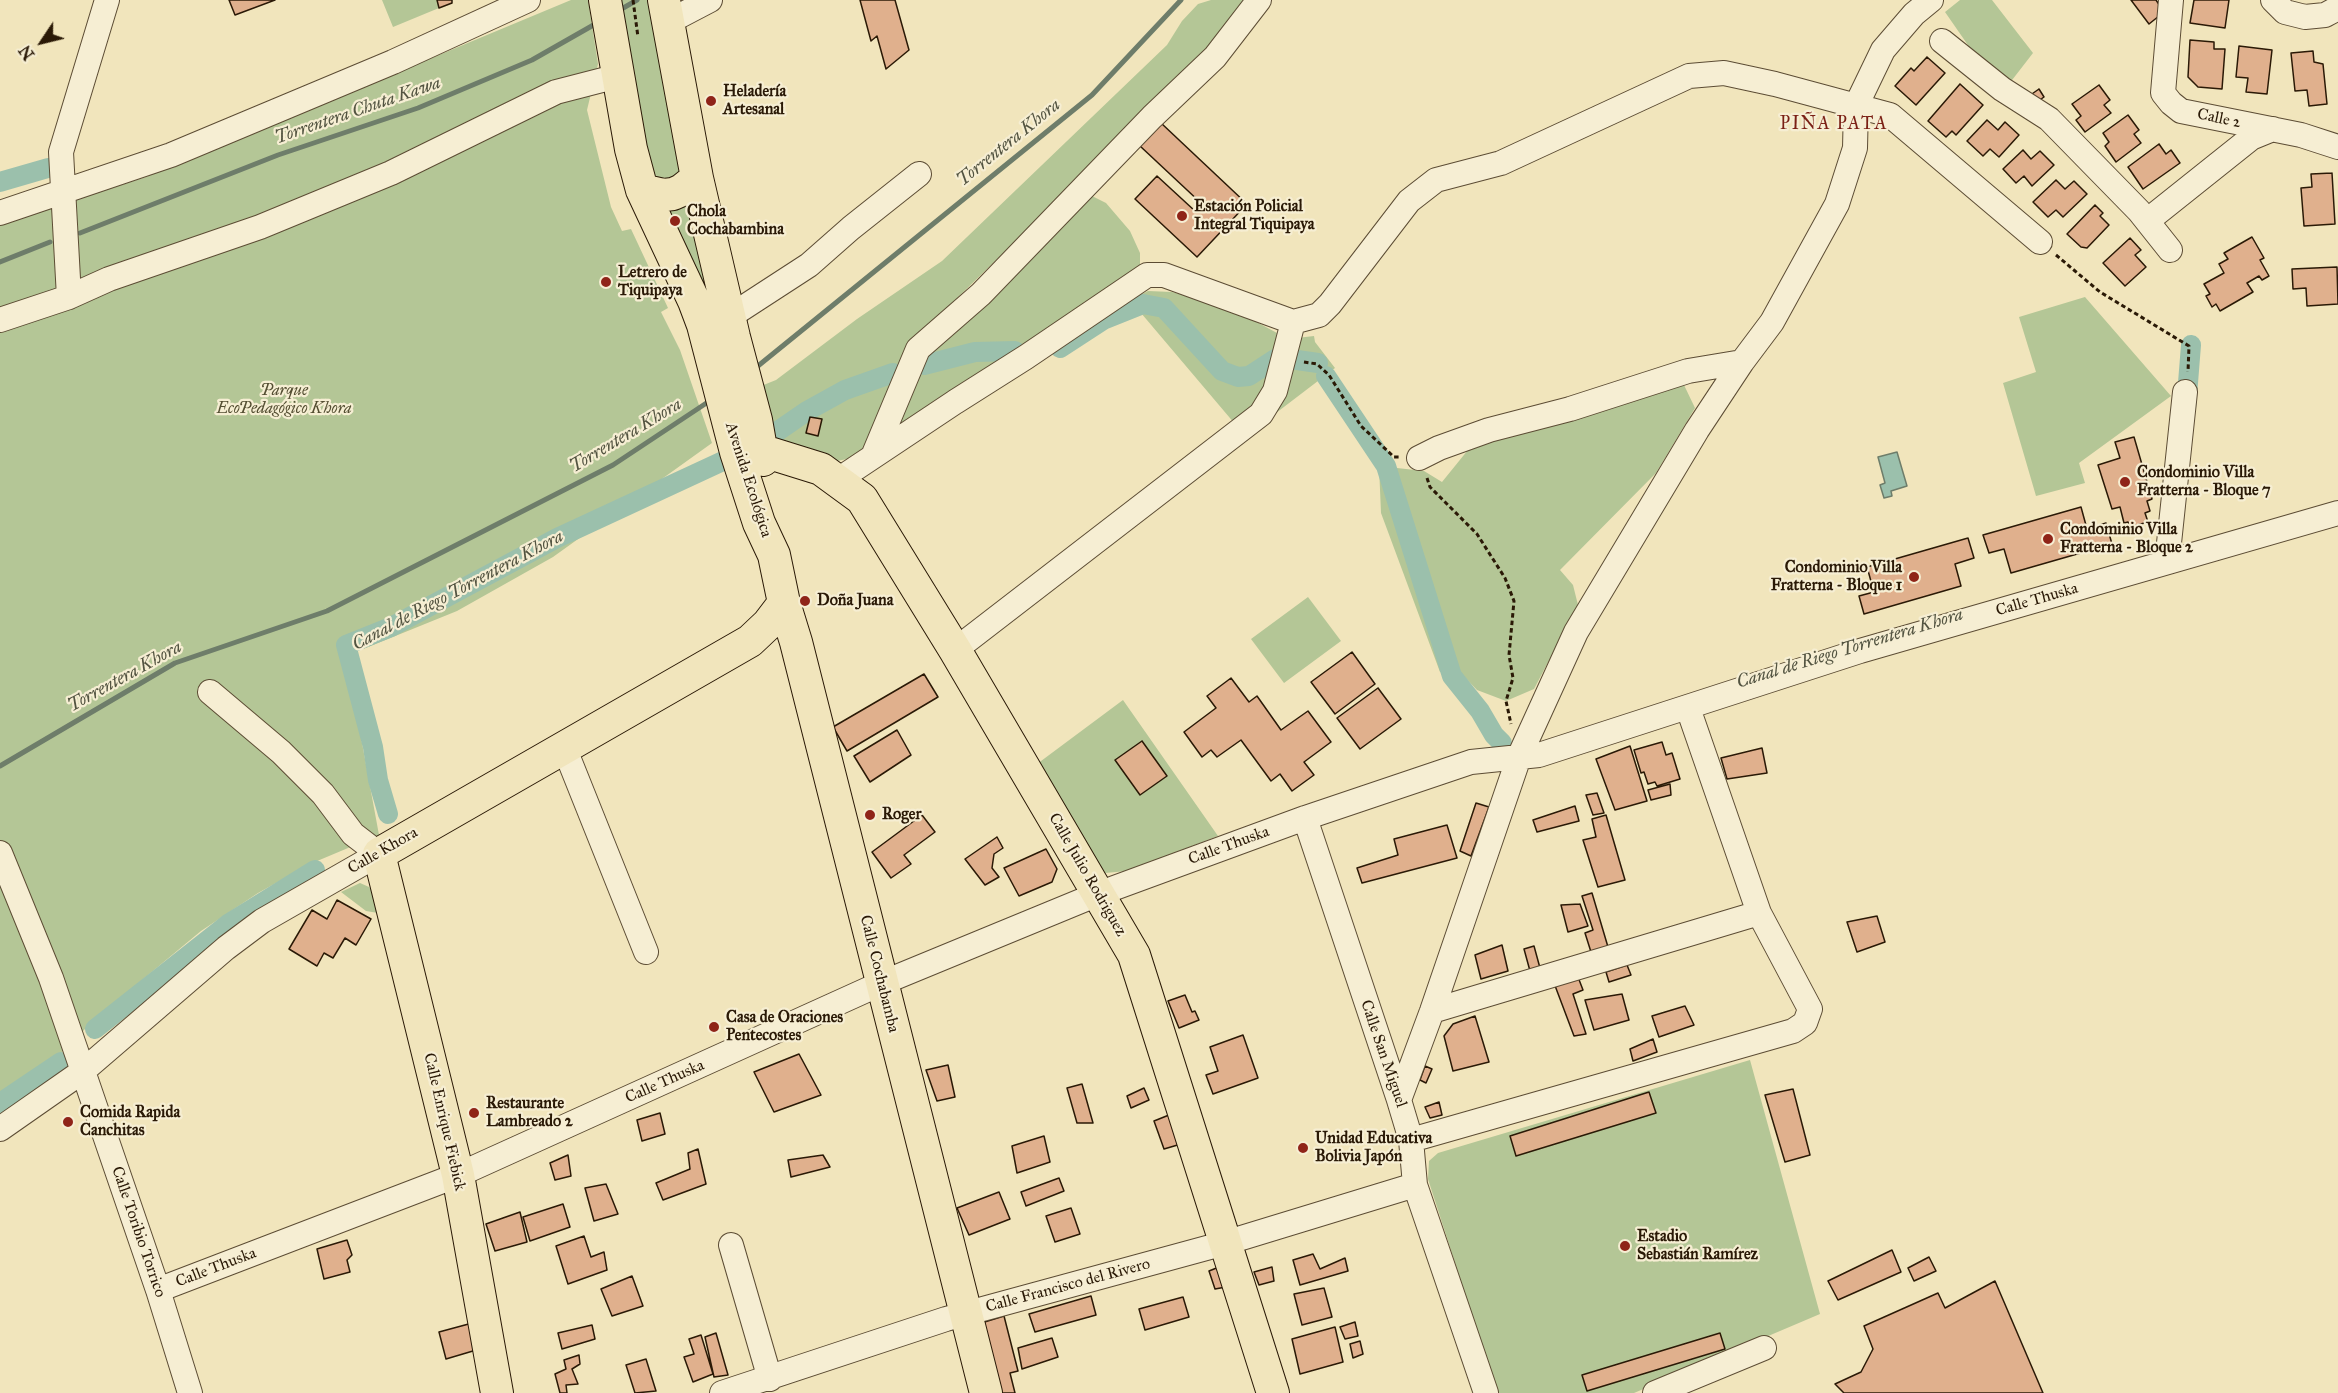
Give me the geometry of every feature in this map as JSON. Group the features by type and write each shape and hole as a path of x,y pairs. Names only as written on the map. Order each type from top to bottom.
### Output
{"main road":[{"name":"Avenida Ecológica","path":"605,0 625,37 618,76 631,149 642,190 694,301 725,336"},
{"name":"Avenida Ecológica","path":"666,12 725,336 736,412 759,523 774,555"},
{"path":"642,190 664,195 674,194 697,178"},
{"path":"736,412 760,450"},
{"name":"Avenida Ecológica","path":"760,450 776,516 774,555"},
{"name":"Calle Julio Rodriguez","path":"760,450 821,469 862,499 955,650 1134,955 1274,1393"},
{"name":"Calle Cochabamba","path":"774,555 784,603 796,642 986,1393"},
{"name":"Calle Khora","path":"379,854 750,641 768,624 784,603"},
{"name":"Calle Enrique Fiebick","path":"379,854 458,1175 496,1393"}],"street":[{"path":"69,297 65,191 61,152 107,0"},
{"path":"0,213 171,155 393,62 528,0"},
{"path":"666,12 710,0"},
{"path":"874,454 918,349 981,294 1152,117 1215,57 1259,0"},
{"path":"1399,1100 1519,757 1530,728 1576,632 1697,430 1742,362 1772,322 1837,204 1855,148 1856,106 1883,50 1914,14 1931,0"},
{"name":"Calle 2","path":"2170,0 2163,93 2181,111 2301,135 2338,147"},
{"path":"2273,0 2285,12 2305,17 2325,15 2338,8"},
{"path":"1942,41 2002,89 2049,119 2143,216 2170,250"},
{"path":"838,480 874,454 1026,357 1147,274 1164,275 1293,322 1318,315 1330,304 1409,201 1436,180 1501,163 1689,76 1724,73 1775,84 1890,115 2040,242"},
{"path":"0,320 69,297 109,279 260,227 391,173 556,92 618,76"},
{"path":"2143,216 2219,150 2224,135 2216,117"},
{"path":"2143,216 2251,138 2273,129"},
{"path":"725,336 851,228 919,174"},
{"path":"955,650 1261,414 1275,391 1293,322"},
{"path":"1419,458 1489,430 1570,409 1688,371 1742,362"},
{"path":"2167,562 2185,392"},
{"name":"Calle Thuska","path":"158,1290 458,1175 882,983 1098,894 1305,818 1471,762 1539,755 1860,651 2338,513"},
{"path":"210,692 281,752 323,794 353,834 379,854"},
{"path":"1411,1140 1793,1031 1805,1023 1810,1010 1759,914 1688,708"},
{"path":"564,747 646,952"},
{"name":"Calle San Miguel","path":"1305,818 1411,1140 1415,1185 1486,1393"},
{"name":"Calle Toribio Torrico","path":"0,853 51,978 158,1290 190,1393"},
{"name":"Calle Khora","path":"0,1129 83,1071 226,948 262,921 379,854"},
{"path":"1432,1011 1759,914"},
{"name":"Calle Francisco del Rivero","path":"722,1393 965,1314 1225,1243 1415,1185"},
{"path":"731,1245 770,1378"},
{"path":"1655,1393 1764,1348"}],"path":[{"path":"625,37 633,0"},
{"path":"2040,242 2100,292 2189,346 2185,392"},
{"path":"1282,363 1296,361 1317,364 1329,375 1361,426 1394,457 1419,458 1430,487 1477,534 1505,578 1514,601 1509,656 1513,678 1506,701 1507,710 1511,724 1530,728"}],"green space":[{"path":"382,0 437,0 439,8 393,27"},
{"name":"Parque EcoPedagógico Khora","path":"571,0 588,0 598,64 587,110 611,207 622,231 631,229 668,308 661,312 680,350 712,443 553,557 457,611 346,656 379,835 310,864 258,893 201,931 95,1019 54,1060 0,1094 0,224 146,177"},
{"path":"611,0 654,0 680,170 674,178 653,183"},
{"path":"1211,0 1250,0 1206,55 907,347 871,444 852,458 827,463 768,445 756,388 776,380 857,319 942,261 1167,45 1182,21 1198,4"},
{"path":"1960,0 1992,0 2033,53 2009,84 1979,61 1945,12"},
{"path":"1090,195 1106,203 1130,231 1140,253 1140,269 894,431 927,348"},
{"path":"687,198 702,242 710,307 660,209"},
{"path":"1148,291 1172,292 1205,301 1251,319 1277,333 1268,386 1256,407 1235,424 1130,300"},
{"path":"2085,297 2171,396 2079,463 2085,483 2036,496 2003,383 2036,372 2019,317"},
{"path":"1314,336 1315,342 1335,368 1276,413 1291,379 1297,338"},
{"path":"1684,385 1695,408 1656,473 1560,570 1573,585 1578,605 1534,689 1506,701 1477,690 1458,670 1440,672 1381,513 1379,466 1424,471 1442,482 1472,445"},
{"path":"1308,597 1341,641 1284,683 1251,639"},
{"path":"1123,700 1218,836 1127,871 1105,873 1037,764"},
{"path":"360,883 369,887 375,895 378,913 366,911 341,892"},
{"name":"Estadio Sebastián Ramírez","path":"1750,1060 1820,1314 1634,1393 1497,1393 1428,1179 1429,1161 1438,1153"}],"shaded area":[{"path":"1897,452 1907,486 1891,491 1892,496 1884,498 1880,485 1885,483 1878,457"}],"building":[{"path":"229,0 275,0 235,15"},
{"path":"437,0 452,0 452,3 439,8"},
{"path":"860,0 895,0 909,50 886,69 877,36 871,41"},
{"path":"2131,0 2156,0 2164,12 2149,24"},
{"path":"2194,0 2229,0 2225,28 2190,23"},
{"path":"2190,40 2214,42 2214,49 2225,49 2222,89 2198,87 2188,77"},
{"path":"2239,46 2272,50 2267,94 2246,92 2248,78 2236,77"},
{"path":"2313,51 2314,62 2323,64 2327,104 2309,106 2307,90 2295,91 2291,53"},
{"path":"1927,57 1945,73 1916,105 1895,86 1911,68 1914,71"},
{"path":"1960,84 1983,105 1956,135 1952,131 1946,137 1928,121"},
{"path":"2099,85 2110,100 2104,105 2111,113 2085,132 2076,120 2081,116 2072,104"},
{"path":"2039,89 2044,97 2034,104 2029,96"},
{"path":"2128,115 2139,130 2134,134 2141,143 2116,162 2105,146 2109,142 2103,133"},
{"path":"1987,120 1998,130 2005,122 2019,135 1999,157 1990,149 1983,156 1967,141"},
{"path":"1161,123 1247,204 1197,257 1135,199 1157,176 1195,211 1202,204 1140,146"},
{"path":"2159,144 2166,154 2171,150 2180,163 2143,189 2128,167"},
{"path":"2023,150 2031,159 2040,151 2054,165 2032,186 2024,176 2016,183 2003,169"},
{"path":"2332,173 2335,224 2304,226 2301,188 2312,187 2311,174"},
{"path":"2056,180 2065,189 2074,181 2087,194 2063,217 2056,210 2048,217 2033,202"},
{"path":"2095,205 2103,213 2100,216 2109,225 2087,248 2081,247 2067,234"},
{"path":"2252,237 2264,258 2260,260 2269,276 2262,280 2259,276 2247,283 2253,292 2220,311 2216,304 2212,307 2206,296 2210,294 2204,284 2224,273 2219,264 2228,259 2224,253"},
{"path":"2130,238 2141,250 2135,255 2146,267 2125,286 2103,263"},
{"path":"2337,267 2338,304 2307,306 2306,288 2293,289 2292,269"},
{"path":"810,417 822,419 818,436 806,433"},
{"name":"Condominio Villa Fratterna - Bloque 7","path":"2134,437 2152,499 2147,501 2150,511 2145,513 2148,522 2130,527 2128,522 2124,523 2120,507 2112,509 2098,465 2120,458 2115,442"},
{"name":"Condominio Villa Fratterna - Bloque 2","path":"2081,507 2087,529 2106,523 2112,544 2011,573 2004,549 1989,553 1983,535"},
{"name":"Condominio Villa Fratterna - Bloque 1","path":"1968,538 1974,558 1955,564 1961,586 1864,614 1859,596 1874,592 1867,567"},
{"path":"1352,652 1375,684 1335,714 1311,682"},
{"path":"924,674 938,697 847,751 833,727"},
{"path":"1231,678 1249,702 1257,696 1281,730 1308,711 1331,742 1304,762 1314,775 1292,791 1280,774 1271,781 1241,740 1217,757 1211,750 1202,757 1184,732 1216,708 1207,696"},
{"path":"1378,688 1401,719 1360,749 1337,718"},
{"path":"897,730 911,755 870,782 854,756"},
{"path":"1142,741 1167,776 1140,795 1115,760"},
{"path":"1662,742 1666,755 1672,753 1680,779 1657,786 1655,782 1648,784 1644,772 1641,773 1634,750"},
{"path":"1630,746 1647,801 1615,810 1596,759"},
{"path":"1762,748 1767,773 1727,779 1721,758"},
{"path":"1670,784 1671,795 1651,800 1648,790"},
{"path":"1597,793 1604,813 1593,815 1586,795"},
{"path":"1476,803 1489,807 1471,856 1460,851"},
{"path":"1575,806 1579,821 1537,832 1533,820"},
{"path":"922,815 935,832 904,855 911,864 891,878 872,852"},
{"path":"1606,815 1625,880 1598,887 1583,840 1596,837 1592,819"},
{"path":"1447,825 1457,858 1362,883 1357,868 1398,855 1394,839"},
{"path":"997,837 1003,848 994,854 992,868 999,877 985,885 965,859"},
{"path":"1046,849 1057,869 1052,882 1019,896 1004,868"},
{"path":"1592,893 1608,947 1591,952 1585,933 1593,930 1582,896"},
{"path":"337,900 371,919 356,945 345,938 333,958 324,953 317,966 289,949 312,910 327,919"},
{"path":"1580,904 1588,926 1568,932 1561,905"},
{"path":"1877,916 1885,942 1857,952 1847,922"},
{"path":"1502,945 1508,971 1481,979 1475,955"},
{"path":"1534,946 1540,968 1530,971 1524,949"},
{"path":"1627,965 1631,975 1609,982 1606,972"},
{"path":"1578,977 1583,990 1573,994 1586,1034 1574,1036 1554,983"},
{"path":"1622,994 1629,1020 1594,1030 1585,1000"},
{"path":"1185,995 1192,1012 1195,1011 1199,1020 1179,1028 1168,1001"},
{"path":"1685,1006 1694,1025 1659,1037 1652,1016"},
{"path":"1475,1016 1489,1062 1453,1071 1444,1036 1453,1024"},
{"path":"1243,1035 1258,1078 1213,1094 1206,1075 1218,1071 1210,1047"},
{"path":"1653,1039 1657,1052 1633,1061 1630,1049"},
{"path":"799,1054 821,1095 774,1112 754,1072"},
{"path":"948,1065 955,1097 937,1101 926,1070"},
{"path":"1425,1066 1432,1069 1426,1083 1420,1080"},
{"path":"1082,1084 1093,1123 1077,1123 1067,1088"},
{"path":"1144,1088 1149,1100 1131,1108 1127,1096"},
{"path":"1793,1089 1810,1155 1785,1162 1765,1095"},
{"path":"1649,1092 1656,1113 1516,1156 1510,1136"},
{"path":"1439,1102 1442,1115 1430,1118 1425,1107"},
{"path":"660,1113 665,1134 642,1141 637,1120"},
{"path":"1174,1113 1181,1144 1164,1149 1154,1121"},
{"path":"1044,1136 1050,1162 1017,1173 1012,1146"},
{"path":"698,1149 706,1184 663,1200 656,1183 690,1169 688,1153"},
{"path":"568,1155 571,1176 555,1180 550,1163"},
{"path":"823,1155 830,1167 791,1177 788,1160"},
{"path":"1059,1178 1064,1191 1026,1206 1021,1192"},
{"path":"606,1184 618,1214 594,1221 585,1188"},
{"path":"999,1192 1010,1219 969,1235 957,1208"},
{"path":"563,1204 570,1227 530,1241 523,1217"},
{"path":"1071,1208 1080,1234 1055,1242 1046,1216"},
{"path":"520,1212 527,1242 495,1251 486,1224"},
{"path":"584,1236 591,1257 604,1252 607,1270 568,1284 556,1246"},
{"path":"347,1240 352,1255 347,1260 350,1272 324,1279 317,1249"},
{"path":"1892,1250 1901,1272 1838,1300 1828,1281"},
{"path":"1313,1254 1320,1269 1345,1258 1348,1271 1300,1285 1293,1260"},
{"path":"1929,1257 1936,1271 1914,1281 1908,1268"},
{"path":"1219,1267 1226,1287 1215,1289 1209,1271"},
{"path":"1272,1267 1274,1281 1259,1285 1254,1272"},
{"path":"632,1276 643,1306 612,1316 601,1289"},
{"path":"1995,1281 2043,1393 1844,1393 1835,1384 1861,1372 1873,1349 1864,1326 1938,1293 1945,1308"},
{"path":"1324,1288 1332,1317 1302,1325 1294,1294"},
{"path":"1091,1296 1096,1315 1035,1332 1029,1314"},
{"path":"1183,1297 1189,1317 1145,1330 1139,1309"},
{"path":"1004,1316 1018,1371 1010,1373 1015,1393 995,1393 978,1324"},
{"path":"476,1322 483,1348 446,1359 439,1332"},
{"path":"1355,1322 1358,1336 1345,1339 1340,1327"},
{"path":"592,1325 595,1339 562,1349 558,1333"},
{"path":"1335,1327 1343,1362 1300,1374 1292,1339"},
{"path":"716,1333 728,1375 714,1377 705,1337"},
{"path":"1720,1333 1725,1349 1587,1391 1582,1375"},
{"path":"701,1335 713,1374 693,1382 684,1357 694,1354 689,1339"},
{"path":"1052,1338 1058,1357 1022,1369 1018,1348"},
{"path":"1360,1341 1363,1354 1353,1358 1350,1344"},
{"path":"579,1355 580,1364 572,1369 578,1384 566,1385 567,1393 560,1393 555,1374 566,1369 564,1360"},
{"path":"646,1359 656,1391 635,1393 626,1365"}],"waterway":[{"name":"Torrentera Chuta Kawa","path":"618,11 637,0"},
{"name":"Torrentera Khora","path":"753,370 1092,95 1181,0"},
{"name":"Torrentera Chuta Kawa","path":"80,233 278,155 418,108 532,60 597,23"},
{"name":"Canal de Riego Torrentera Khora","path":"0,182 48,168"},
{"path":"0,262 50,242"},
{"name":"Canal de Riego Torrentera Khora","path":"1060,348 1103,320 1143,304 1164,308 1222,371 1238,377 1249,376 1275,359"},
{"name":"Canal de Riego Torrentera Khora","path":"2186,408 2191,345"},
{"name":"Canal de Riego Torrentera Khora","path":"924,365 975,352 1015,351"},
{"name":"Canal de Riego Torrentera Khora","path":"1290,359 1318,363"},
{"name":"Canal de Riego Torrentera Khora","path":"775,433 807,411 845,390 893,373"},
{"name":"Canal de Riego Torrentera Khora","path":"1326,376 1386,466 1452,676 1502,743"},
{"name":"Torrentera Khora","path":"0,766 175,663 327,611 613,465 711,400"},
{"name":"Canal de Riego Torrentera Khora","path":"388,814 346,645 391,627 557,538 723,461"},
{"name":"Canal de Riego Torrentera Khora","path":"95,1029 228,924 315,870"},
{"name":"Canal de Riego Torrentera Khora","path":"0,1103 61,1062"}],"place":[{"name":"Heladería Artesanal","path":"711,101"},
{"name":"Estación Policial Integral Tiquipaya","path":"1182,216"},
{"name":"Chola Cochabambina","path":"675,221"},
{"name":"Letrero de Tiquipaya","path":"606,282"},
{"name":"Condominio Villa Fratterna - Bloque 7","path":"2125,482"},
{"name":"Condominio Villa Fratterna - Bloque 2","path":"2048,539"},
{"name":"Condominio Villa Fratterna - Bloque 1","path":"1914,577"},
{"name":"Doña Juana","path":"805,601"},
{"name":"Roger","path":"870,815"},
{"name":"Casa de Oraciones Pentecostes","path":"714,1027"},
{"name":"Restaurante Lambreado 2","path":"474,1113"},
{"name":"Comida Rapida Canchitas","path":"68,1122"},
{"name":"Unidad Educativa Bolivia Japón","path":"1303,1148"},
{"name":"Estadio Sebastián Ramírez","path":"1625,1246"}],"district":[{"name":"PIÑA PATA","path":"1834,125"}]}
